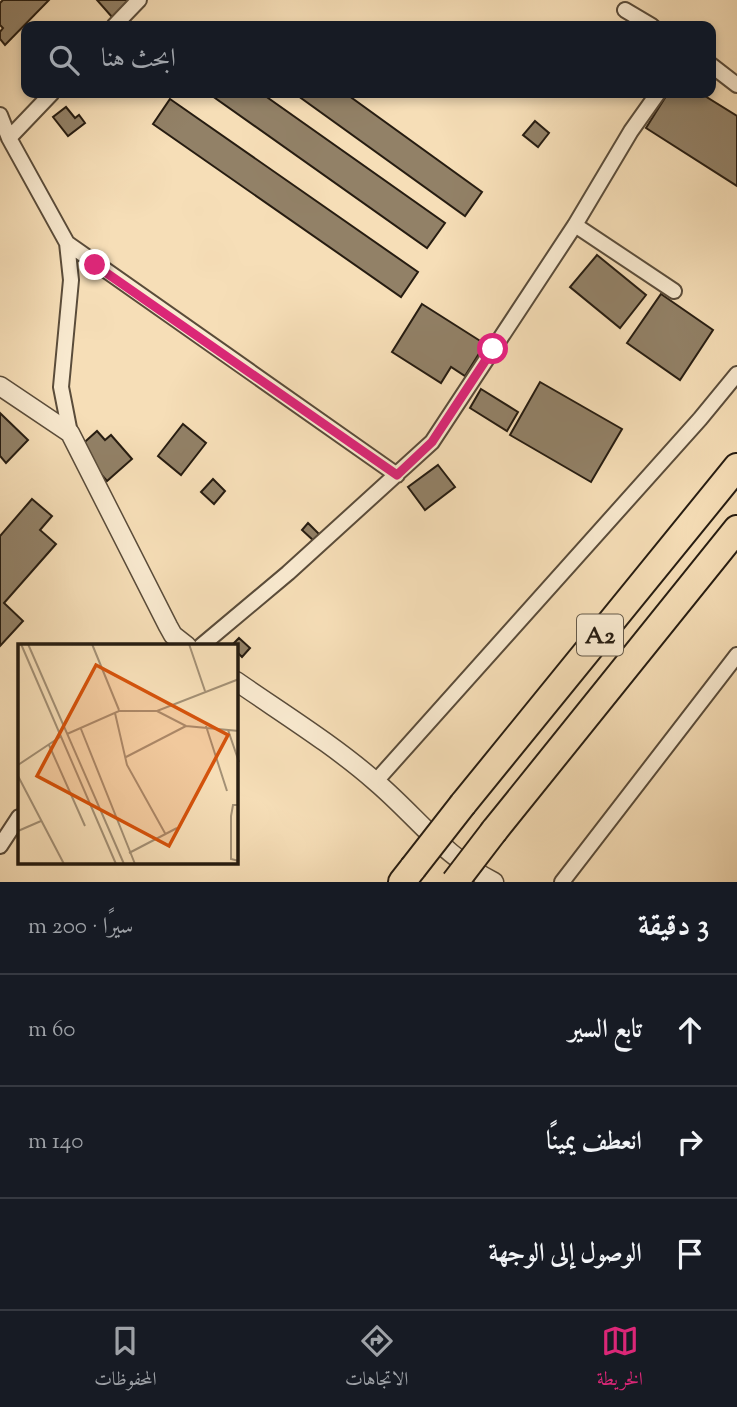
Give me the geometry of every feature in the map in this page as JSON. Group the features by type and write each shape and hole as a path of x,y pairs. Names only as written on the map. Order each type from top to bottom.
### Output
{"highway":[{"name":"A2","path":"407,875 737,467"},
{"name":"A2","path":"455,882 737,529"}],"street":[{"path":"119,21 139,0"},
{"path":"625,10 644,21"},
{"path":"716,69 737,85"},
{"path":"9,138 47,98"},
{"path":"203,644 432,442 575,226 631,131 654,98"},
{"path":"0,115 9,138 67,243 71,280 61,387 70,433 175,642"},
{"path":"575,226 674,291"},
{"path":"67,243 397,475"},
{"path":"376,781 701,419 737,374"},
{"path":"0,386 70,433"},
{"path":"562,882 737,655"},
{"path":"238,682 376,781 427,833 475,872 494,882"},
{"path":"0,846 18,819"}],"building":[{"path":"3,0 49,0 28,21 21,21 21,29 5,45 0,39 3,28 0,25 0,3"},
{"path":"97,0 131,0 112,17"},
{"path":"215,98 268,98 445,223 427,248"},
{"path":"301,98 352,98 482,192 465,216"},
{"path":"665,98 708,98 737,116 737,186 646,128"},
{"path":"170,99 418,272 401,297 153,124"},
{"path":"66,107 75,118 79,115 85,123 68,136 53,117"},
{"path":"535,121 549,133 538,147 523,135"},
{"path":"597,255 646,295 620,328 570,287"},
{"path":"661,294 713,330 680,380 627,343"},
{"path":"422,304 485,344 465,376 451,367 441,383 392,352"},
{"path":"540,382 622,429 591,482 510,435"},
{"path":"481,389 518,412 507,431 470,408"},
{"path":"0,413 28,440 6,463 0,456"},
{"path":"183,424 206,443 181,475 158,456"},
{"path":"97,431 105,440 111,435 132,459 107,481 78,448"},
{"path":"438,465 455,487 425,510 408,487"},
{"path":"213,479 225,491 214,504 201,492"},
{"path":"32,499 52,516 40,530 56,544 4,603 23,621 0,646 0,536"},
{"path":"308,523 320,535 314,541 302,530"},
{"path":"239,638 250,648 242,657 238,653 238,644 233,644"}],"route":[{"path":"95,265 397,475 432,442 493,349"}]}
